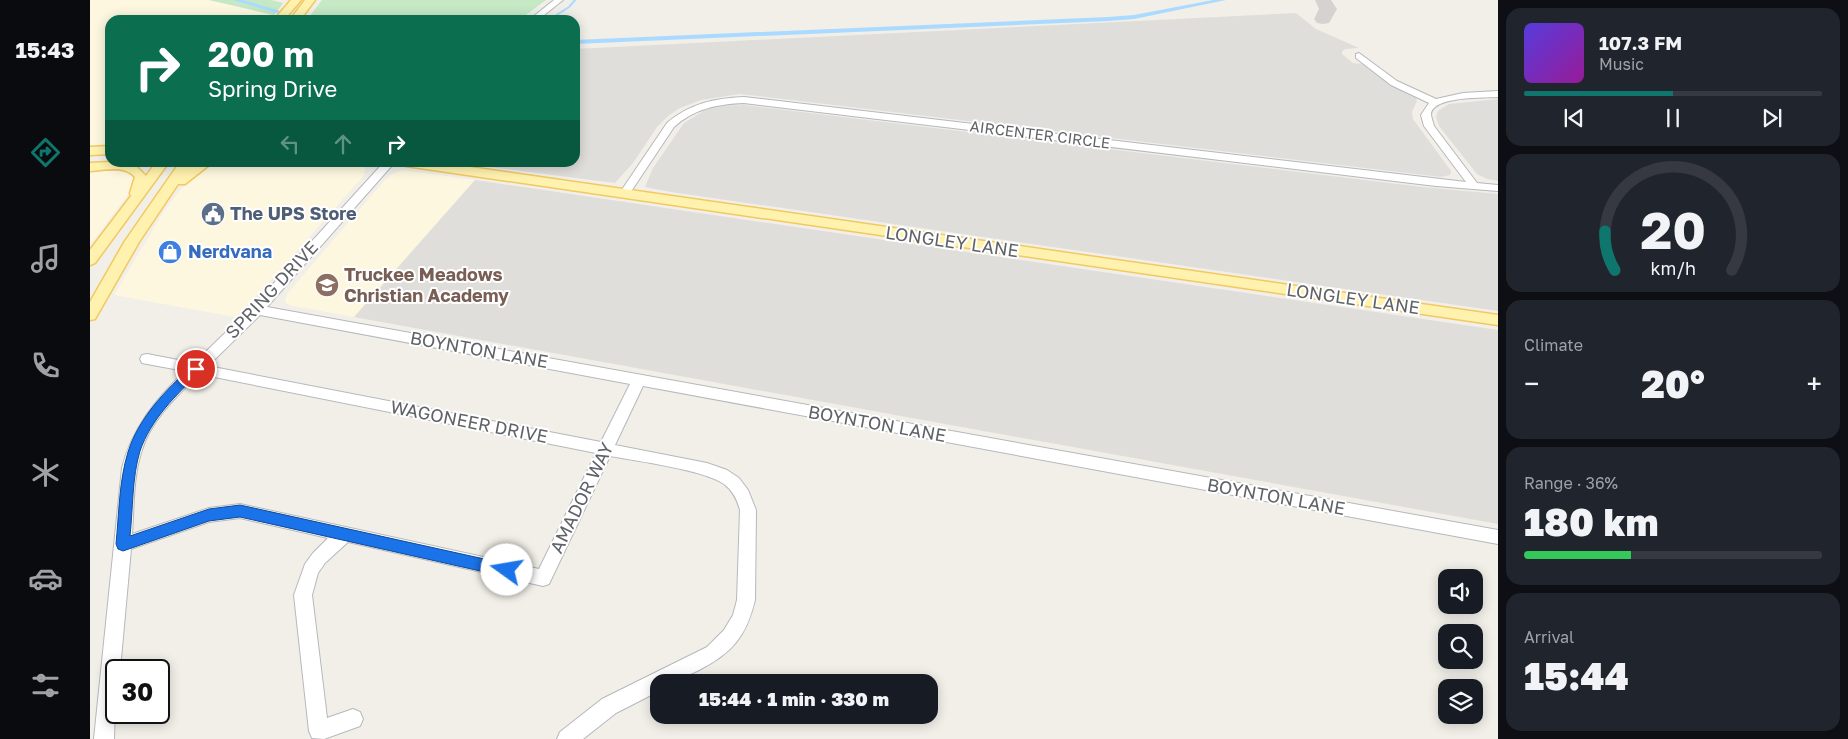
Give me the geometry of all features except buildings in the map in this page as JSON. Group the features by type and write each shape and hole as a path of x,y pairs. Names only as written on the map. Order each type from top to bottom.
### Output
{"main road":[{"path":"283,15 296,0"},
{"path":"299,15 310,0"},
{"path":"90,153 105,152"},
{"path":"90,163 105,162"},
{"path":"90,167 105,166"},
{"path":"126,167 138,171 141,177 130,205"},
{"path":"90,260 159,167"},
{"path":"90,315 132,241 183,167"},
{"path":"153,209 187,176 200,167"},
{"name":"LONGLEY LANE","path":"440,167 1498,320"}],"street":[{"path":"540,15 559,0"},
{"path":"1359,56 1394,83 1435,102"},
{"path":"1474,186 1426,120 1426,109 1435,102 1449,98 1498,94"},
{"name":"AIRCENTER CIRCLE","path":"624,194 675,119 704,105 720,101 744,100 1498,188"},
{"name":"SPRING DRIVE","path":"104,739 130,468 134,450 152,416 169,394 257,310 386,167"},
{"name":"BOYNTON LANE","path":"257,310 1498,538"},
{"name":"WAGONEER DRIVE","path":"147,359 707,468 728,477 737,485 746,500 748,510 746,600 737,629 727,642 713,653 609,706 567,739"},
{"name":"AMADOR WAY","path":"123,544 209,515 233,511 251,513 543,578 639,380"},
{"path":"346,534 330,546 311,570 304,595 319,735 354,719"}],"shaded area":[{"path":"90,0 209,0 272,15 105,15 105,145 90,146"},
{"path":"1296,13 1316,29 1359,48 1342,51 1342,54 1353,63 1363,64 1390,85 1416,98 1417,101 1412,112 1413,119 1451,171 1450,175 1441,177 740,94 701,100 680,108 668,116 657,127 633,163 615,183 491,167 580,167 580,49"},
{"path":"1498,99 1498,181 1487,179 1477,174 1439,126 1436,117 1438,111 1449,104"},
{"path":"744,105 1423,187 1498,194 1498,311 645,187 653,168 684,123 705,110 721,106"},
{"path":"206,167 363,167 366,169 363,173 365,174 272,279 235,317 114,295 163,213 180,190"},
{"path":"117,170 134,175 132,189 90,245 90,171"},
{"path":"402,170 475,180 354,317 289,305 285,302 287,294 384,181 392,174"},
{"path":"475,180 1498,330 1498,524 354,317"}],"green space":[{"path":"209,0 271,0 283,3 274,15"},
{"path":"322,0 546,0 526,15 311,15"}],"waterway":[{"path":"236,0 277,11"},
{"path":"557,15 569,7 575,0"},
{"path":"580,42 1108,19 1134,17 1223,0"}],"taxiway":[{"path":"1323,0 1328,9 1323,19"}],"place":[{"name":"The UPS Store","path":"213,214"},
{"name":"Nerdvana","path":"170,252"},
{"name":"Truckee Meadows Christian Academy","path":"327,285"}],"route":[{"path":"196,369 165,399 142,432 134,450 130,468 123,544 209,515 240,511 507,570"}]}
